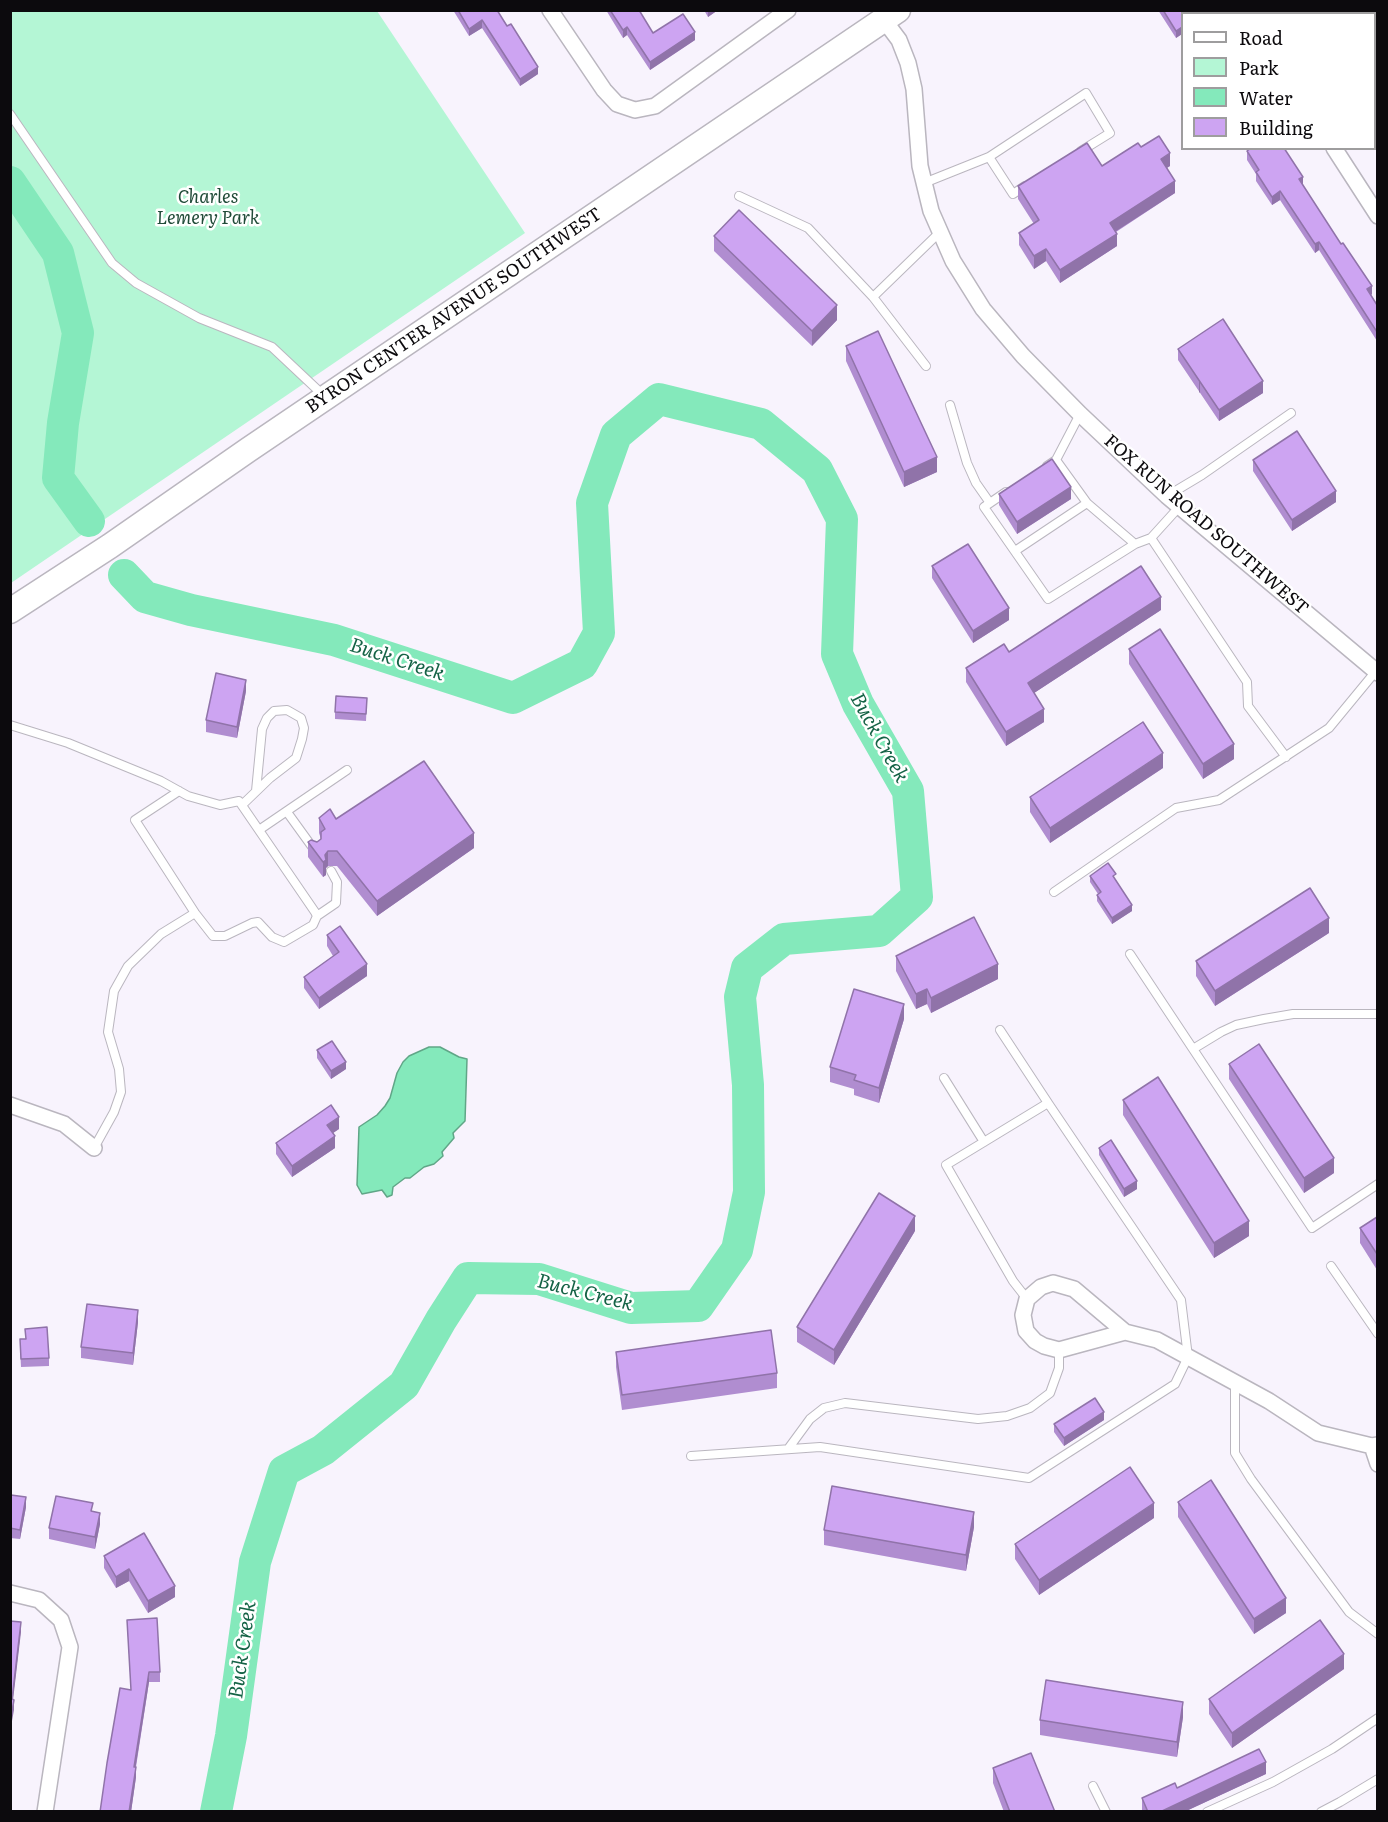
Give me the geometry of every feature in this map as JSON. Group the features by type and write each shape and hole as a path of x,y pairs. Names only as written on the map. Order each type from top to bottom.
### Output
{"main road":[{"name":"BYRON CENTER AVENUE SOUTHWEST","path":"10,611 110,546 891,15"}],"street":[{"path":"550,10 604,90 617,104 635,110 655,106 788,10"},
{"name":"FOX RUN ROAD SOUTHWEST","path":"891,15 915,89 920,166 931,211 952,261 983,309 1023,356 1080,414 1167,496 1376,672"},
{"path":"1335,150 1377,216"},
{"path":"10,1105 64,1124 94,1148"},
{"path":"1125,1332 1059,1350 1035,1341 1026,1331 1023,1315 1027,1299 1041,1287 1053,1283 1074,1289 1125,1332 1157,1340 1269,1401 1318,1432 1375,1445 1377,1464"},
{"path":"10,1593 39,1600 46,1606 61,1620 70,1647 45,1812"}],"lane":[{"path":"924,183 989,157 1086,93 1110,133 1071,157"},
{"path":"10,114 112,263 136,283 198,318 272,347 326,397"},
{"path":"989,157 1013,194 1032,182"},
{"path":"739,196 808,228 873,297 926,366"},
{"path":"873,297 940,232"},
{"path":"950,405 967,463 976,483 990,503"},
{"path":"1167,496 1202,475 1291,413"},
{"path":"1037,472 1056,460 1080,414"},
{"path":"1056,460 1087,503 1135,544"},
{"path":"1009,490 984,507 1048,599 1135,544 1151,538 1180,506"},
{"path":"1015,551 1087,503"},
{"path":"1151,538 1247,682 1248,706 1286,757"},
{"path":"1054,892 1176,808 1219,800 1329,728 1376,672"},
{"path":"242,805 255,791 296,758 303,739 304,728 301,718 286,710 274,711 267,718 262,729 255,791"},
{"path":"10,725 68,743 161,781 188,795 220,805 239,801 317,916"},
{"path":"259,830 346,770"},
{"path":"178,790 135,820 195,913 213,936 225,936 252,922 258,922 272,938 284,942 313,925 317,916 336,903 337,882 331,871"},
{"path":"287,812 316,851"},
{"path":"94,1148 114,1112 121,1092 119,1069 108,1032 114,991 128,966 161,934 195,913"},
{"path":"1130,954 1312,1228 1377,1184"},
{"path":"1193,1049 1236,1024 1293,1014 1377,1014"},
{"path":"691,1456 820,1447 1029,1478 1175,1384 1188,1357 1181,1300 999,1030"},
{"path":"944,1078 984,1142"},
{"path":"1027,1299 1012,1281 946,1165 1048,1103"},
{"path":"1331,1266 1377,1334"},
{"path":"788,1449 810,1419 824,1408 845,1403 978,1419 1007,1416 1030,1408 1050,1393 1059,1368 1059,1350"},
{"path":"1234,1383 1235,1452 1251,1479 1349,1612 1377,1634"},
{"path":"1207,1812 1273,1782 1332,1749 1377,1718"},
{"path":"1321,1812 1377,1779"},
{"path":"1093,1786 1106,1812"}],"green space":[{"name":"Charles Lemery Park","path":"11,11 377,11 525,233 11,583"}],"water":[{"path":"429,1047 440,1047 467,1059 465,1121 453,1133 454,1138 442,1152 443,1156 434,1164 424,1167 393,1187 392,1195 387,1197 382,1190 362,1194 357,1185 359,1127 377,1115 385,1106 403,1062 409,1056"}],"building":[{"path":"458,10 497,10 507,26 511,24 538,67 520,79 482,20 469,29"},
{"path":"610,10 639,10 653,33 683,14 695,32 650,62 627,27 623,30"},
{"path":"1163,10 1188,10 1189,12 1181,12 1181,28 1176,31"},
{"path":"1376,74 1377,76 1376,114"},
{"path":"1159,136 1170,153 1161,159 1175,181 1110,223 1117,234 1060,270 1046,249 1034,256 1019,233 1039,220 1018,186 1087,143 1102,166 1138,143 1141,147"},
{"path":"1285,150 1303,177 1299,179 1341,244 1343,243 1372,286 1367,289 1377,305 1377,332 1319,242 1315,244 1280,191 1272,197 1256,172 1259,170 1247,151"},
{"path":"739,210 837,305 812,331 714,236"},
{"path":"1223,319 1263,381 1219,410 1178,349"},
{"path":"878,331 937,457 904,472 846,346"},
{"path":"1297,431 1336,491 1292,520 1253,460"},
{"path":"1052,459 1071,487 1017,522 999,494"},
{"path":"968,544 1009,608 973,631 932,566"},
{"path":"1141,566 1161,597 1028,683 1044,709 1006,732 966,668 1004,644 1009,652"},
{"path":"1160,629 1234,744 1203,764 1129,649"},
{"path":"216,673 246,680 237,727 206,720"},
{"path":"336,696 367,698 366,714 335,712"},
{"path":"1143,722 1163,753 1050,828 1030,797"},
{"path":"424,761 474,833 377,901 337,851 328,851 325,855 326,860 323,862 308,842 311,840 317,842 321,839 321,832 325,829 319,818 330,809 336,819"},
{"path":"1108,863 1116,874 1113,876 1132,905 1112,918 1097,895 1101,892 1090,876"},
{"path":"1310,888 1329,918 1215,991 1196,961"},
{"path":"974,917 998,964 931,998 927,989 916,994 896,956"},
{"path":"340,926 367,964 319,998 304,977 339,952 327,935"},
{"path":"854,989 904,1004 879,1088 854,1080 856,1075 830,1067"},
{"path":"332,1041 346,1062 331,1071 317,1050"},
{"path":"1259,1044 1334,1158 1304,1178 1229,1064"},
{"path":"1158,1077 1249,1221 1214,1243 1123,1100"},
{"path":"331,1105 339,1117 327,1125 335,1136 292,1166 276,1143"},
{"path":"1111,1140 1137,1181 1124,1189 1099,1148"},
{"path":"879,1193 915,1216 834,1350 797,1327"},
{"path":"1377,1217 1377,1254 1360,1228"},
{"path":"87,1304 138,1310 133,1353 81,1347"},
{"path":"47,1327 49,1358 21,1359 20,1339 26,1339 25,1329"},
{"path":"771,1330 777,1373 622,1395 616,1352"},
{"path":"1095,1398 1104,1412 1064,1438 1054,1424"},
{"path":"1130,1467 1154,1503 1039,1580 1015,1544"},
{"path":"1211,1480 1286,1598 1254,1619 1178,1502"},
{"path":"832,1486 974,1512 966,1555 824,1530"},
{"path":"11,1495 26,1497 20,1530 10,1528"},
{"path":"56,1496 93,1503 91,1511 100,1513 95,1537 49,1528"},
{"path":"144,1533 175,1586 148,1601 129,1569 116,1577 104,1556"},
{"path":"157,1618 160,1672 149,1672 129,1812 100,1812 120,1688 131,1690 127,1620"},
{"path":"1320,1620 1344,1654 1232,1733 1209,1699"},
{"path":"10,1621 21,1622 10,1722"},
{"path":"1046,1680 1183,1702 1177,1742 1040,1720"},
{"path":"1259,1749 1266,1762 1160,1812 1148,1812 1142,1798 1175,1783 1177,1788"},
{"path":"1031,1753 1055,1812 1010,1812 993,1768"}],"waterway":[{"name":"Buck Creek","path":"10,182 58,253 78,333 63,423 58,478 89,521"},
{"name":"Buck Creek","path":"124,575 145,597 191,610 334,640 513,698 582,664 599,633 592,503 616,435 659,399 761,424 817,470 842,519 837,654 858,704 908,791 917,897 879,931 784,939 747,968 740,997 748,1085 749,1192 737,1250 698,1306 631,1308 539,1279 468,1278 404,1385 323,1450 284,1471 255,1562 231,1736 216,1812"}]}
